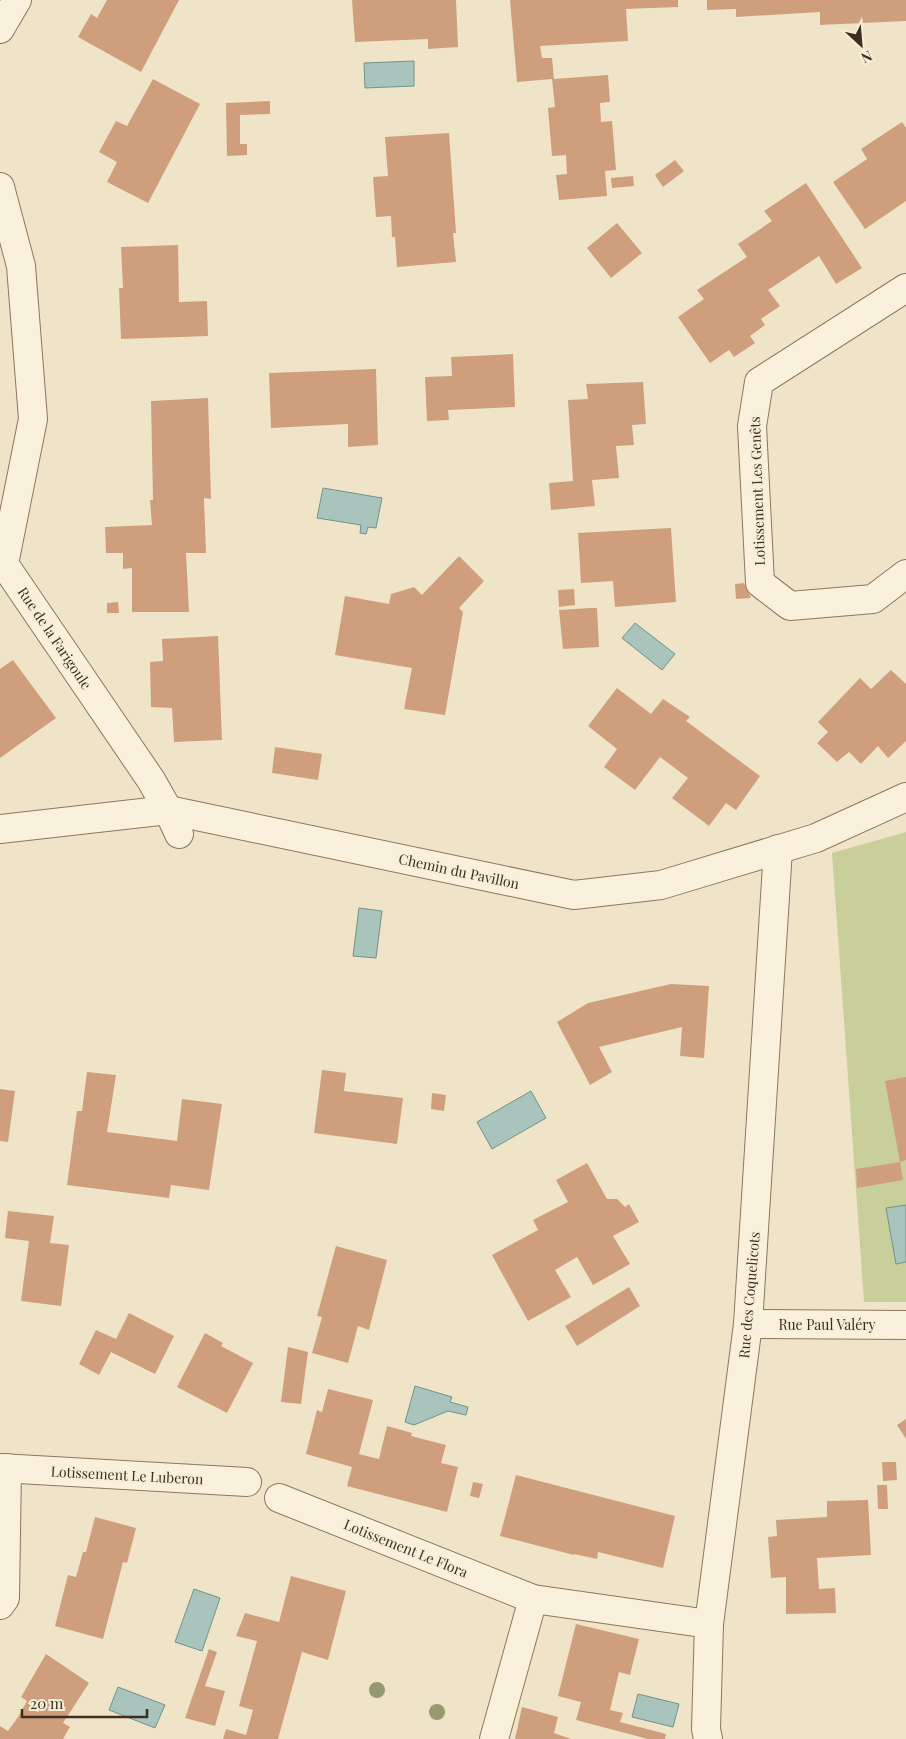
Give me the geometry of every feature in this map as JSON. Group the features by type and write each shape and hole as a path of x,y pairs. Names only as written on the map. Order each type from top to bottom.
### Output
{"street":[{"path":"0,29 17,0"},
{"name":"Rue de la Farigoule","path":"0,187 22,266 33,419 2,565 151,780 174,822"},
{"name":"Lotissement Les Genêts","path":"906,288 759,382 752,426 760,583 790,606 872,599 906,574"},
{"name":"Chemin du Pavillon","path":"0,829 174,822 574,895 660,886 816,838 906,797"},
{"name":"Rue des Coquelicots","path":"708,1739 706,1729 709,1624 748,1324 778,849"},
{"name":"Rue Paul Valéry","path":"748,1324 906,1325"},
{"name":"Lotissement Le Luberon","path":"0,1604 6,1598 4,1468 247,1482"},
{"name":"Lotissement Le Flora","path":"279,1498 533,1599 709,1624"},
{"path":"494,1739 533,1599"}],"green space":[{"path":"906,832 906,1302 864,1302 832,853"}],"water":[{"path":"414,61 414,86 365,88 364,63"},
{"path":"323,488 382,498 376,528 368,527 366,534 360,533 361,525 317,518"},
{"path":"635,623 675,654 662,670 622,638"},
{"path":"359,908 382,911 376,958 353,956"},
{"path":"531,1091 546,1118 492,1149 477,1122"},
{"path":"906,1205 906,1262 896,1264 886,1208"},
{"path":"415,1386 452,1397 450,1402 468,1407 466,1415 448,1411 414,1425 405,1422"},
{"path":"194,1589 220,1598 202,1651 175,1642"},
{"path":"118,1687 165,1705 155,1728 109,1710"},
{"path":"638,1694 679,1704 673,1727 632,1717"}],"building":[{"path":"107,0 179,0 141,72 78,37 91,14 97,18"},
{"path":"352,0 456,0 458,47 428,49 428,39 355,42"},
{"path":"510,0 678,0 678,7 626,9 628,41 540,46 542,58 552,58 554,79 608,75 610,102 600,103 601,122 612,121 616,170 605,171 607,196 559,200 556,175 567,174 566,155 552,156 548,108 555,107 552,79 517,82"},
{"path":"707,0 906,0 906,21 820,25 820,12 736,17 736,9 707,10"},
{"path":"153,79 200,104 148,203 107,182 117,162 99,152 116,121 127,126"},
{"path":"270,101 270,114 240,115 240,144 247,144 247,155 227,156 226,103"},
{"path":"902,122 906,128 906,201 865,229 833,182 867,159 861,149"},
{"path":"449,133 456,233 453,233 456,262 397,267 395,237 392,237 391,216 376,217 373,177 388,176 385,137"},
{"path":"675,160 684,171 663,187 655,175"},
{"path":"633,176 634,186 612,188 611,178"},
{"path":"806,183 862,268 836,284 819,256 768,290 780,306 761,319 765,325 750,336 755,343 734,357 729,350 710,363 678,317 704,299 697,290 747,257 738,244 772,221 764,211"},
{"path":"617,223 642,253 611,278 587,248"},
{"path":"178,245 179,302 207,301 208,336 121,339 119,288 123,288 121,247"},
{"path":"513,354 515,407 448,410 449,420 427,421 425,377 452,376 451,357"},
{"path":"376,369 378,445 348,447 348,424 271,428 269,373"},
{"path":"643,382 646,424 632,425 634,445 616,446 619,478 592,480 595,506 551,510 549,483 573,481 568,400 588,399 586,384"},
{"path":"208,398 211,499 204,498 206,553 186,553 189,612 132,612 132,568 123,569 123,553 106,553 105,527 152,525 150,500 153,500 151,401"},
{"path":"671,528 676,602 615,607 613,581 581,583 578,533"},
{"path":"459,556 484,581 459,608 463,612 445,715 404,709 412,668 335,655 345,596 389,604 391,594 414,587 422,595"},
{"path":"744,583 751,598 736,599 735,584"},
{"path":"574,589 575,605 559,607 558,590"},
{"path":"118,602 119,613 107,613 107,603"},
{"path":"597,608 599,647 563,649 559,610"},
{"path":"218,636 222,740 174,742 172,708 151,707 150,662 163,661 162,639"},
{"path":"13,660 56,718 0,758 0,669"},
{"path":"891,670 906,684 906,741 888,758 878,746 861,764 849,752 837,762 817,743 828,732 818,722 860,678 871,689"},
{"path":"617,688 651,714 663,699 690,717 686,721 760,776 736,810 726,803 709,826 672,798 688,778 660,757 635,790 604,767 617,749 588,726"},
{"path":"275,747 322,754 318,780 272,773"},
{"path":"671,984 709,986 704,1058 680,1056 682,1027 599,1047 612,1072 590,1085 557,1022 588,1003"},
{"path":"322,1070 346,1073 344,1091 403,1098 397,1144 314,1133"},
{"path":"87,1072 116,1075 107,1132 177,1141 182,1099 222,1104 209,1190 171,1185 169,1198 67,1185 77,1111 82,1111"},
{"path":"906,1077 906,1160 900,1162 885,1081"},
{"path":"0,1089 15,1091 8,1142 0,1141"},
{"path":"432,1093 446,1095 444,1111 431,1109"},
{"path":"900,1162 903,1180 857,1188 856,1169"},
{"path":"587,1163 607,1199 617,1199 625,1207 629,1204 639,1222 613,1236 630,1264 593,1285 577,1257 555,1270 571,1297 528,1321 492,1255 538,1230 533,1220 568,1202 556,1180"},
{"path":"8,1211 54,1216 50,1243 69,1245 61,1306 21,1301 29,1241 5,1238"},
{"path":"336,1246 387,1260 369,1330 358,1326 348,1363 312,1353 322,1317 317,1316"},
{"path":"629,1287 640,1306 577,1346 565,1326"},
{"path":"129,1313 174,1336 155,1374 111,1352 99,1375 79,1364 96,1330 116,1339"},
{"path":"205,1333 223,1343 221,1346 253,1363 227,1413 177,1387"},
{"path":"288,1347 308,1352 301,1404 281,1402"},
{"path":"328,1389 373,1400 359,1454 379,1459 387,1426 412,1433 411,1436 446,1445 441,1463 458,1467 447,1512 347,1486 352,1467 306,1454 317,1410 322,1412"},
{"path":"906,1419 906,1439 897,1425"},
{"path":"882,1462 896,1462 897,1480 883,1481"},
{"path":"516,1475 675,1516 663,1568 598,1552 597,1559 574,1555 500,1536"},
{"path":"473,1482 483,1484 479,1498 470,1496"},
{"path":"877,1485 887,1485 888,1509 878,1509"},
{"path":"868,1500 871,1555 817,1558 819,1589 835,1588 836,1613 786,1614 786,1577 771,1578 768,1537 777,1536 776,1520 827,1517 827,1501"},
{"path":"95,1517 136,1528 127,1563 123,1562 103,1639 55,1626 68,1575 76,1577 83,1552 86,1552"},
{"path":"291,1576 346,1591 328,1660 302,1652 278,1739 223,1739 226,1729 246,1735 253,1710 239,1706 257,1641 236,1636 245,1613 279,1622"},
{"path":"576,1624 639,1639 630,1675 619,1672 610,1710 623,1713 620,1722 666,1734 665,1739 648,1739 576,1720 581,1702 558,1696"},
{"path":"209,1649 217,1652 205,1686 225,1691 215,1726 185,1718"},
{"path":"46,1654 89,1683 63,1723 70,1727 63,1739 0,1739 0,1726 8,1731 18,1717 27,1701 21,1697"},
{"path":"522,1707 558,1717 554,1733 571,1739 515,1739"}]}
